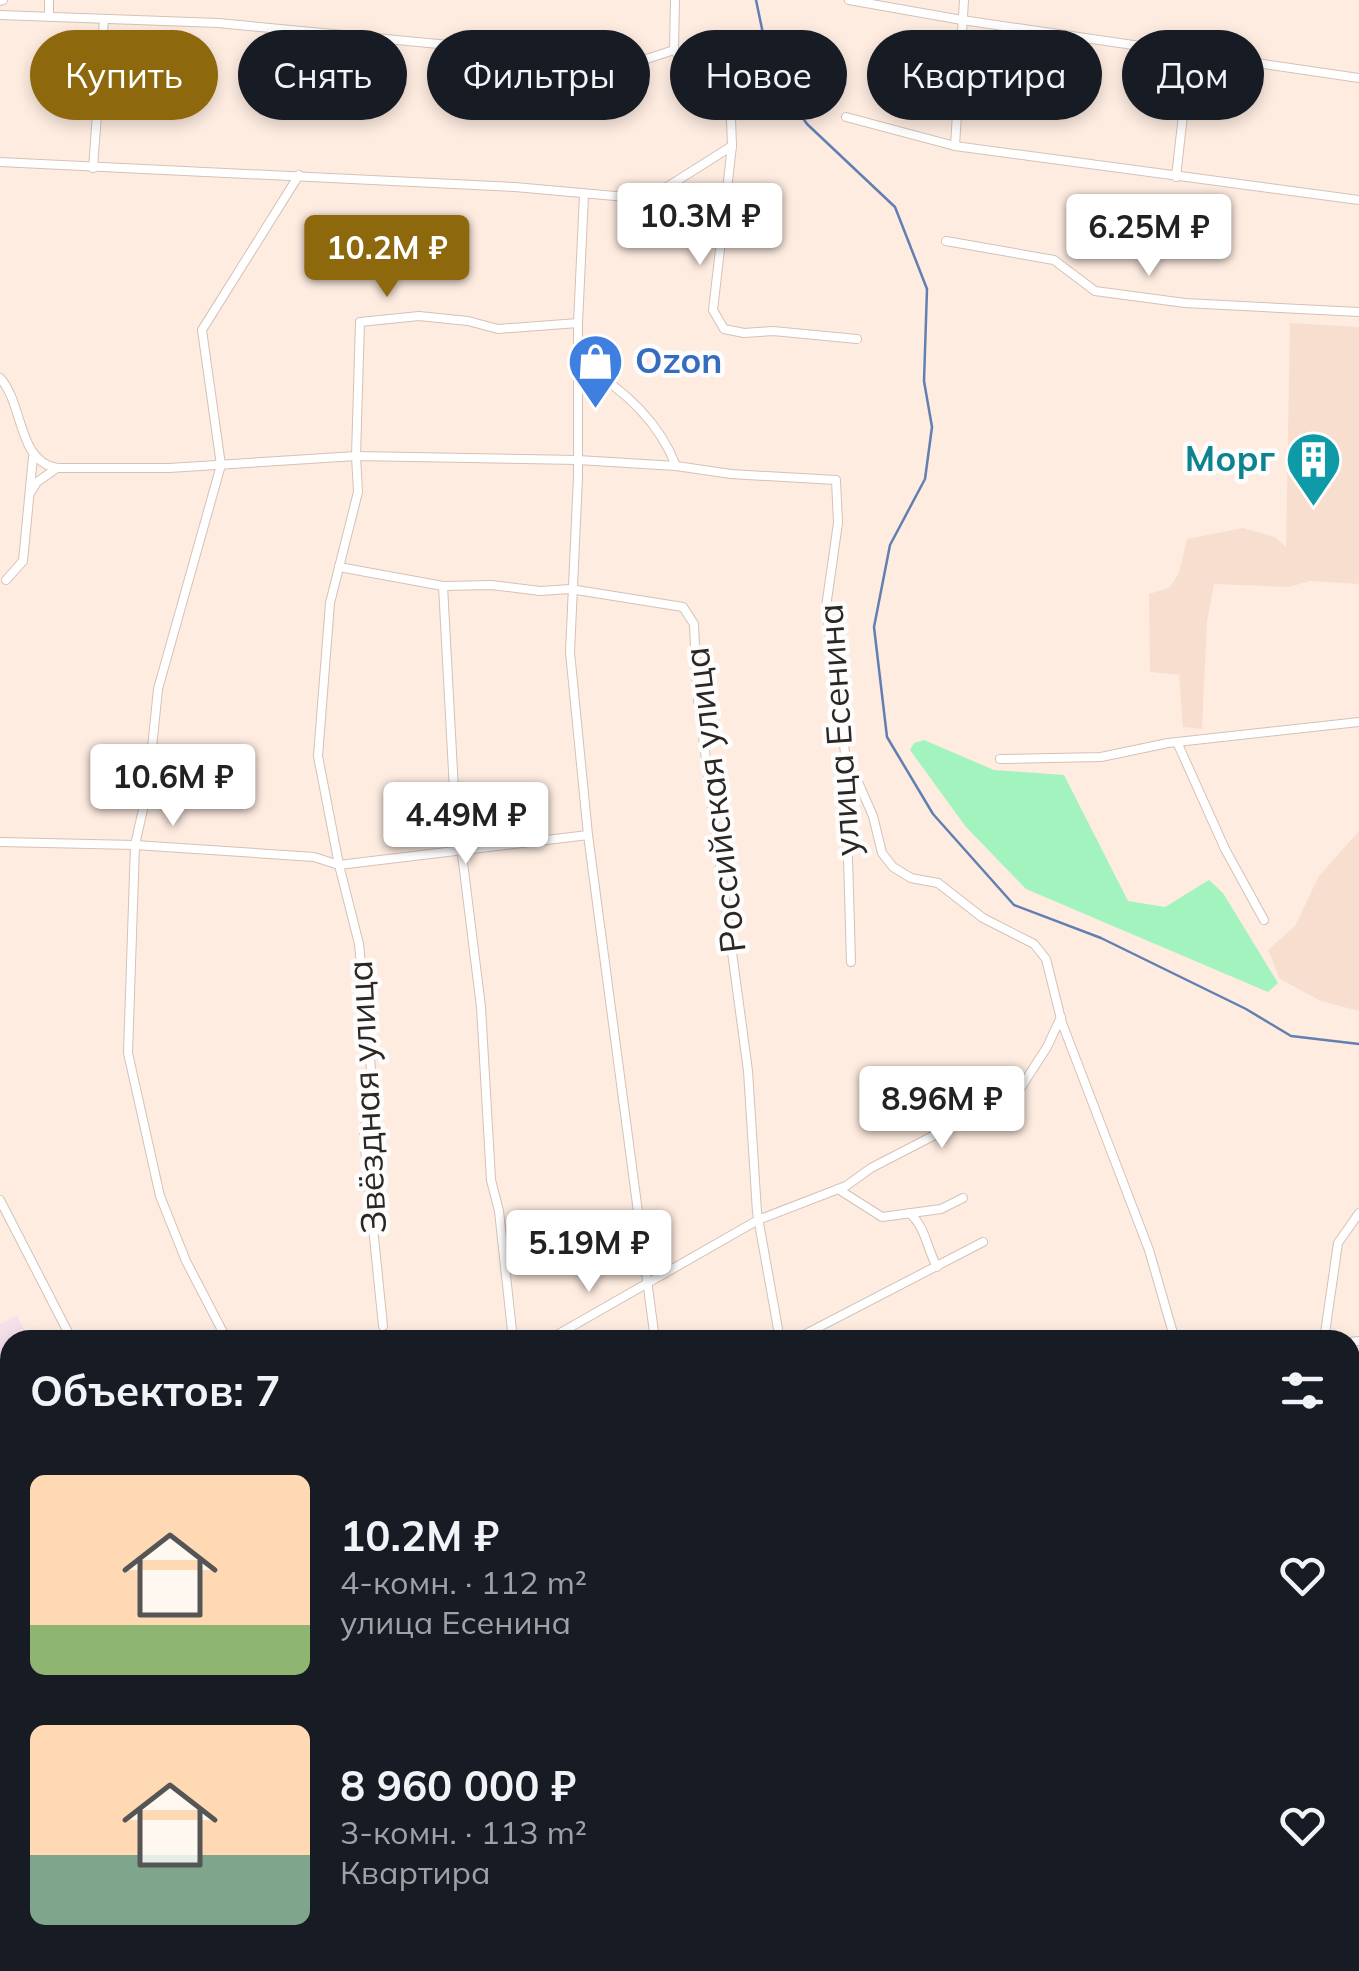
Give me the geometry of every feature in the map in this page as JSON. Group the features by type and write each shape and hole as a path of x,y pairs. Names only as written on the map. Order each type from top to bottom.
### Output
{"street":[{"path":"49,0 50,17"},
{"path":"674,0 674,30"},
{"path":"849,0 1122,43"},
{"path":"955,146 964,0"},
{"path":"0,15 218,23 628,65 670,51"},
{"path":"93,168 104,19"},
{"path":"1264,64 1359,78"},
{"path":"847,117 955,146 1359,200"},
{"path":"731,120 732,146 713,310 724,328 744,333 772,331 857,339"},
{"path":"1176,177 1182,120"},
{"path":"0,162 515,186 648,198 732,146"},
{"path":"222,1330 186,1261 160,1196 128,1053 135,844 148,787 158,688 221,464 202,330 300,175"},
{"path":"584,195 570,652 588,835 654,1330"},
{"path":"946,241 1054,260 1096,291 1185,303 1359,312"},
{"path":"356,456 360,322 418,316 468,320 498,328 578,323"},
{"path":"579,363 642,411 668,445 676,466"},
{"path":"0,378 10,389 33,457 23,561 6,580"},
{"name":"улица Есенина","path":"33,457 43,466 56,468 356,456 578,460 836,480 838,522 826,607 845,753 851,962"},
{"name":"Звёздная улица","path":"356,456 358,492 330,604 318,756 339,865 356,921 362,968 373,1090 364,1130 365,1148 383,1326"},
{"path":"28,496 36,482 56,468"},
{"name":"Российская улица","path":"340,567 442,586 570,589 683,607 694,624 697,692 748,1071 758,1220 778,1330"},
{"path":"442,586 454,790 464,848 480,1007 491,1180 499,1211 512,1330"},
{"path":"1000,758 1101,756 1177,742 1359,722"},
{"path":"1177,742 1225,849 1264,920"},
{"path":"845,753 873,816 882,853 893,867 910,878 938,884 982,918 1034,944 1046,959 1061,1017 1149,1250 1173,1330"},
{"path":"0,842 135,844 314,857 339,865 588,835"},
{"path":"566,1330 758,1220 838,1189 1018,1092 1047,1048 1061,1017"},
{"path":"838,1189 882,1217 941,1208 963,1198"},
{"path":"0,1200 67,1330"},
{"path":"909,1213 920,1222 926,1248 937,1266"},
{"path":"1325,1330 1338,1243 1359,1213"},
{"path":"813,1330 984,1242"}],"shaded area":[{"path":"1290,323 1359,327 1359,584 1214,584 1207,622 1202,729 1183,727 1179,675 1150,672 1149,594 1169,588 1179,573 1187,539 1243,528 1275,537 1286,547"},
{"path":"1359,831 1359,1011 1321,1001 1280,979 1268,950 1295,926 1319,876"},
{"path":"17,1316 25,1330 0,1330 0,1324"}],"green space":[{"path":"924,740 994,770 1064,775 1128,901 1165,907 1209,880 1223,893 1278,983 1268,992 1026,889 966,827 910,750 914,743"}],"waterway":[{"path":"756,0 771,72 807,124 895,207 927,289 924,381 932,427 925,479 890,545 874,627 887,737 933,814 1014,905 1101,938 1246,1009 1291,1036 1359,1044"}],"place":[{"name":"Ozon","path":"596,410"},
{"name":"Морг","path":"1314,508"}]}
